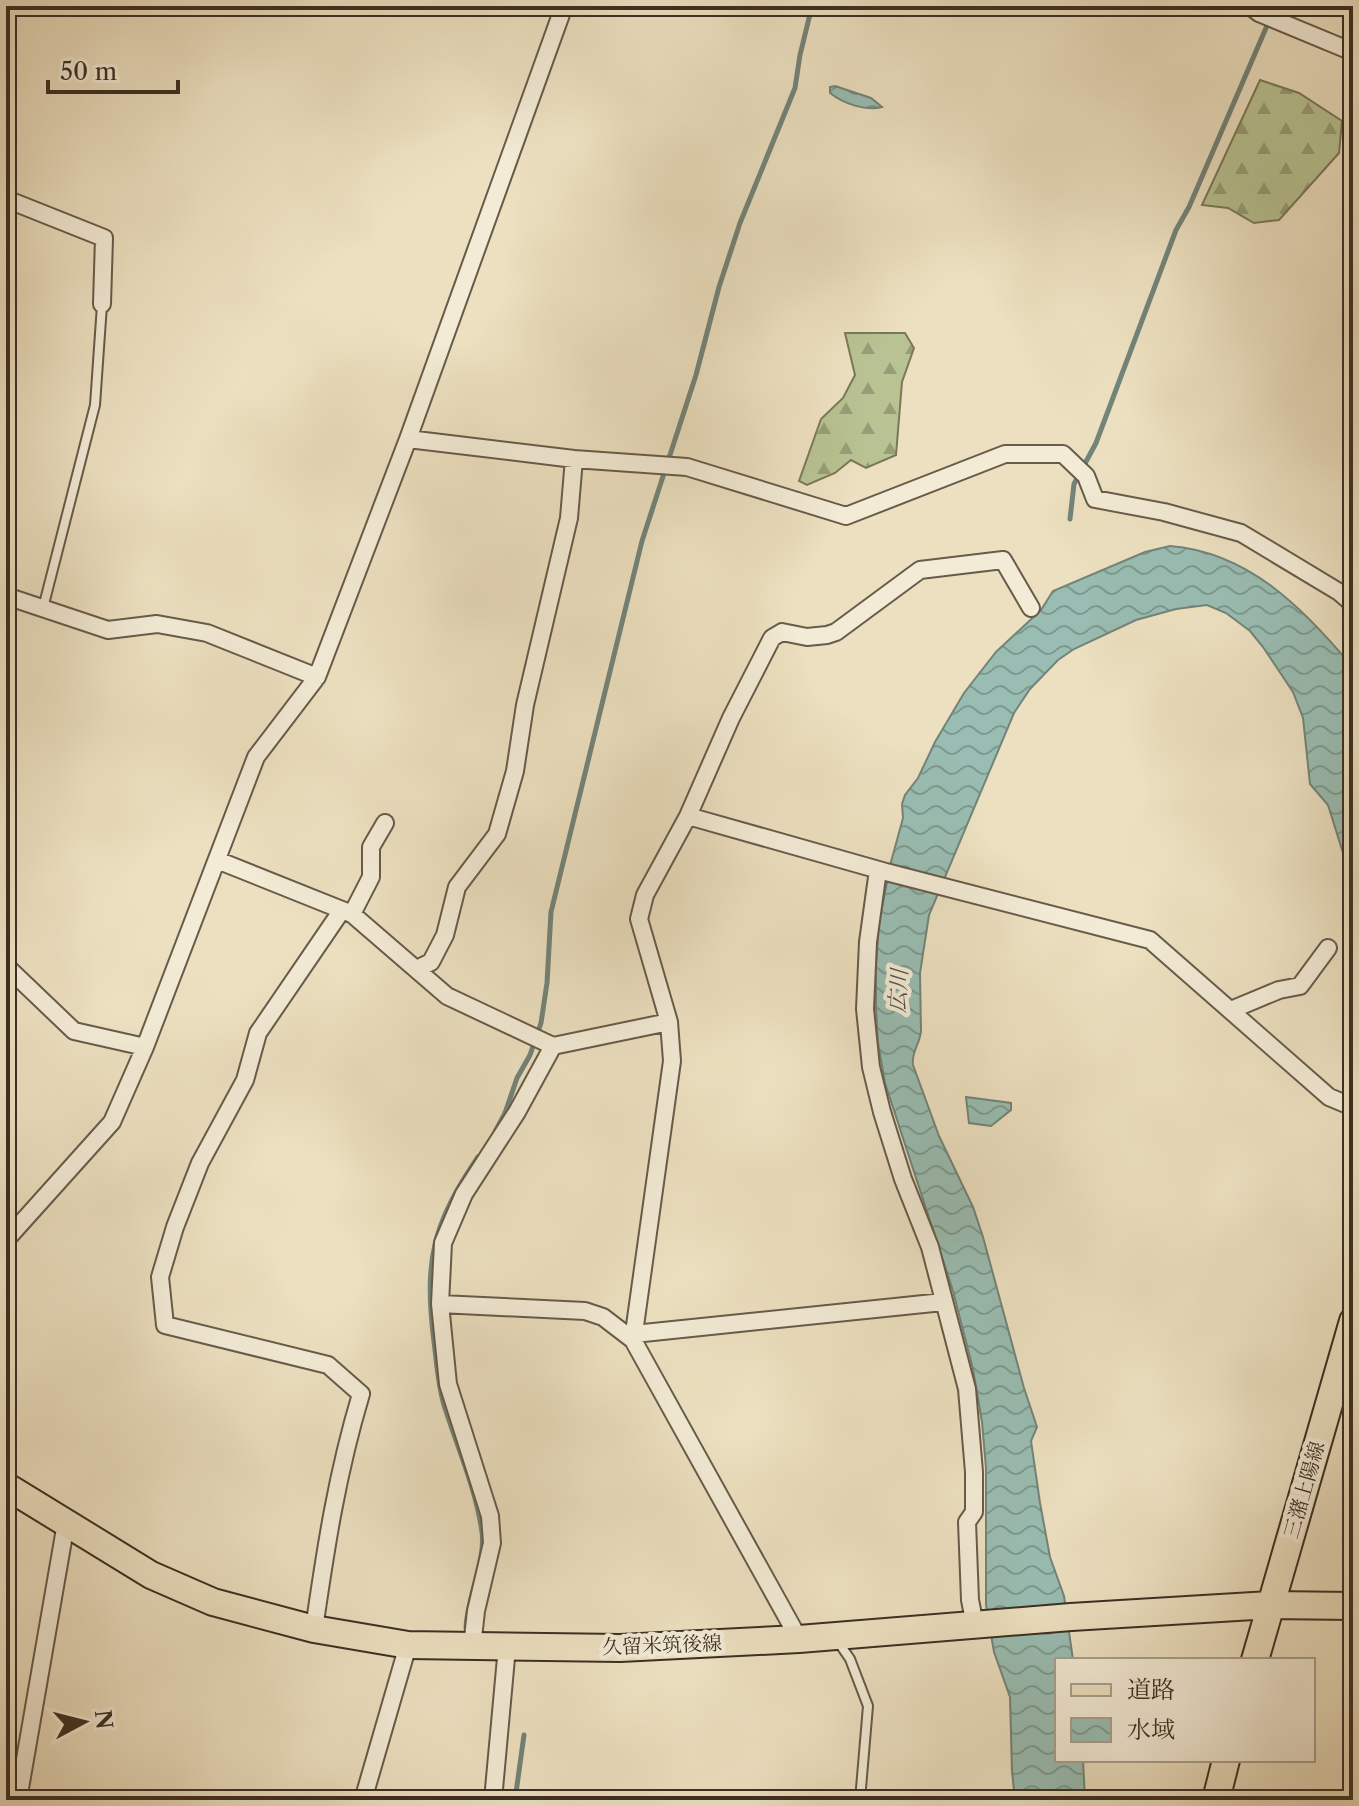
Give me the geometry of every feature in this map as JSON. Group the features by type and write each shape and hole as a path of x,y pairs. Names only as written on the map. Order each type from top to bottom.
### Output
{"main road":[{"name":"三潴上陽線","path":"1256,1658 1353,1321"},
{"name":"久留米筑後線","path":"6,1486 151,1575 213,1602 314,1629 408,1645 620,1648 799,1639 1270,1605 1353,1606"},
{"path":"1216,1800 1226,1762"}],"street":[{"path":"6,1240 112,1122 145,1047 256,757 317,677 408,439 564,6"},
{"path":"1250,6 1259,13 1353,52"},
{"path":"6,199 104,238 102,304"},
{"path":"408,439 574,459 687,467 846,516 1005,454 1063,454 1086,476 1095,499 1164,512 1241,533 1339,592 1353,604"},
{"path":"417,969 431,962 445,935 457,887 497,834 515,771 525,705 569,518 574,459"},
{"path":"633,1337 672,1061 669,1022 639,919 645,895 688,816 731,718 772,638 782,632 807,637 836,632 920,570 1003,560 1031,608"},
{"path":"6,596 108,630 157,624 207,633 317,677"},
{"path":"688,816 882,871 1150,940 1329,1097 1353,1107"},
{"path":"314,1629 331,1513 361,1394 328,1365 165,1325 160,1277 175,1227 200,1163 245,1080 258,1033 371,877 371,847 385,823"},
{"path":"217,860 347,912 447,996 553,1046 669,1022"},
{"path":"882,871 868,942 865,1009 871,1067 903,1179 930,1247 968,1403 974,1472 974,1512 967,1522 970,1600 978,1624"},
{"path":"1231,1010 1279,990 1300,986 1328,948"},
{"path":"6,966 74,1031 145,1047"},
{"path":"472,1647 476,1611 492,1543 490,1516 448,1384 440,1304 443,1243 464,1194 517,1112 553,1046"},
{"path":"633,1337 943,1302"},
{"path":"440,1304 585,1311 603,1317 633,1337 799,1639"},
{"path":"14,1800 19,1794 66,1523"},
{"path":"363,1800 408,1645"},
{"path":"493,1800 507,1647"}],"lane":[{"path":"43,608 95,405 102,304"},
{"path":"834,1636 850,1659 868,1706 860,1800"}],"green space":[{"path":"1260,80 1299,93 1342,121 1339,153 1279,220 1254,223 1228,208 1202,205"},
{"path":"845,333 905,333 914,348 902,382 896,455 866,468 851,460 835,473 807,485 799,481 821,419 843,398 855,375"}],"water":[{"path":"830,87 871,98 882,107 869,108 848,103 830,93"},
{"name":"広川","path":"1170,546 1198,550 1249,571 1293,604 1350,664 1353,670 1353,885 1328,805 1310,784 1303,718 1293,692 1250,631 1226,613 1207,605 1176,609 1136,620 1074,649 1058,660 1030,689 1014,713 929,915 920,973 921,1031 913,1065 939,1136 973,1207 1037,1427 1031,1441 1040,1503 1050,1557 1064,1596 1073,1658 1055,1658 1055,1762 1083,1762 1085,1800 1015,1800 1010,1697 994,1652 986,1605 986,1468 982,1422 973,1369 953,1291 885,1083 876,1010 879,923 903,818 905,795 918,778 964,693 996,652 1041,610 1053,591 1145,552"},
{"path":"966,1097 1011,1103 1011,1110 991,1126 969,1123"}],"waterway":[{"path":"495,1132 541,1023 551,912 642,541 696,375 740,223 795,88 812,6"},
{"path":"1070,519 1074,484 1096,443 1176,230 1189,207 1266,28 1272,6"},
{"path":"466,1628 481,1555 482,1532 471,1485 441,1392 430,1288 431,1265 441,1224 462,1181 478,1157"},
{"path":"515,1800 524,1735"}]}
